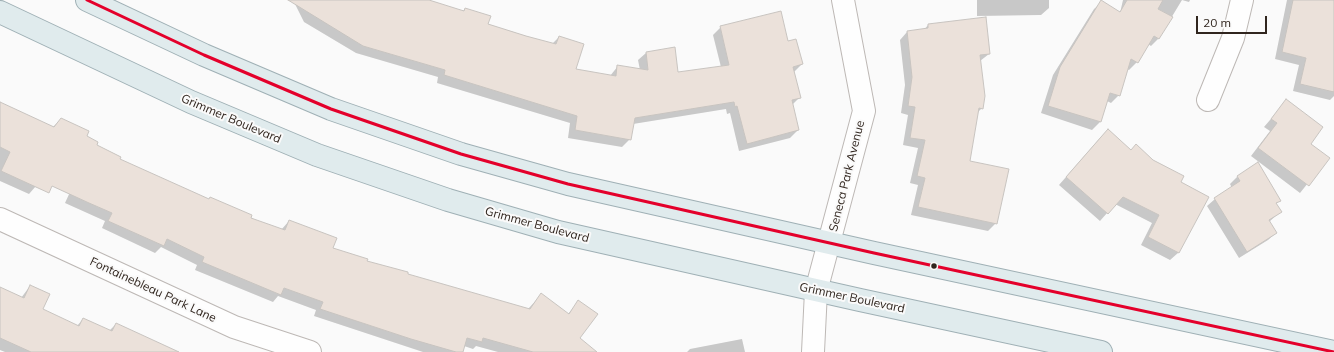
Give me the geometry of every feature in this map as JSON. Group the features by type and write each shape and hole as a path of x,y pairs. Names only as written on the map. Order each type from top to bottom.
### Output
{"main road":[{"path":"87,0 204,55 331,109 461,154 568,184 830,243 1334,352"},
{"name":"Grimmer Boulevard","path":"0,12 191,102 310,152 448,200 558,232 816,291 1101,352"}],"street":[{"name":"Seneca Park Avenue","path":"813,352 816,291 864,111 843,0"},
{"path":"1208,100 1233,38 1242,0"},
{"name":"Fontainebleau Park Lane","path":"0,219 234,327 310,352"}],"building":[{"path":"288,0 429,0 464,11 465,8 491,16 488,24 526,36 556,44 559,36 584,44 576,69 616,76 617,65 648,70 646,52 675,47 678,72 729,65 720,26 781,11 788,41 796,39 803,64 793,67 801,98 792,100 799,130 747,144 737,106 735,107 734,102 635,118 631,140 575,130 577,116 444,75 445,70 363,46"},
{"path":"1101,0 1120,12 1127,0 1163,0 1158,9 1173,17 1159,39 1154,36 1138,63 1131,59 1120,96 1110,93 1101,122 1048,106 1060,67"},
{"path":"1293,0 1334,0 1334,92 1300,84 1306,58 1282,52"},
{"path":"986,17 990,54 980,55 985,96 983,109 979,108 970,161 1009,169 997,224 918,207 925,178 917,176 925,140 910,138 915,107 908,106 912,77 907,31 928,28 928,24"},
{"path":"1286,99 1323,127 1311,144 1330,158 1309,186 1258,148 1277,123 1271,119"},
{"path":"0,102 54,127 61,118 89,131 87,136 98,142 97,145 121,157 120,159 209,199 210,197 252,215 251,218 285,230 289,220 337,238 333,248 368,259 367,261 530,309 541,293 569,314 578,300 598,314 580,338 597,352 533,352 483,338 482,342 467,338 463,352 456,352 320,309 323,302 284,288 281,295 202,262 204,257 167,239 164,246 108,221 112,213 52,186 49,193 1,171 10,152 0,147"},
{"path":"1108,129 1131,150 1136,144 1153,160 1184,176 1181,182 1209,197 1179,253 1148,237 1159,215 1123,197 1108,214 1066,177"},
{"path":"1258,162 1281,201 1276,203 1282,212 1269,220 1277,233 1247,252 1214,198 1240,181 1237,176"},
{"path":"30,285 50,294 43,309 79,326 83,318 112,331 116,323 179,352 31,352 0,338 0,287 24,298"}],"transit line":[{"path":"87,0 204,55 331,109 461,154 568,184 874,253 1334,352"}]}
